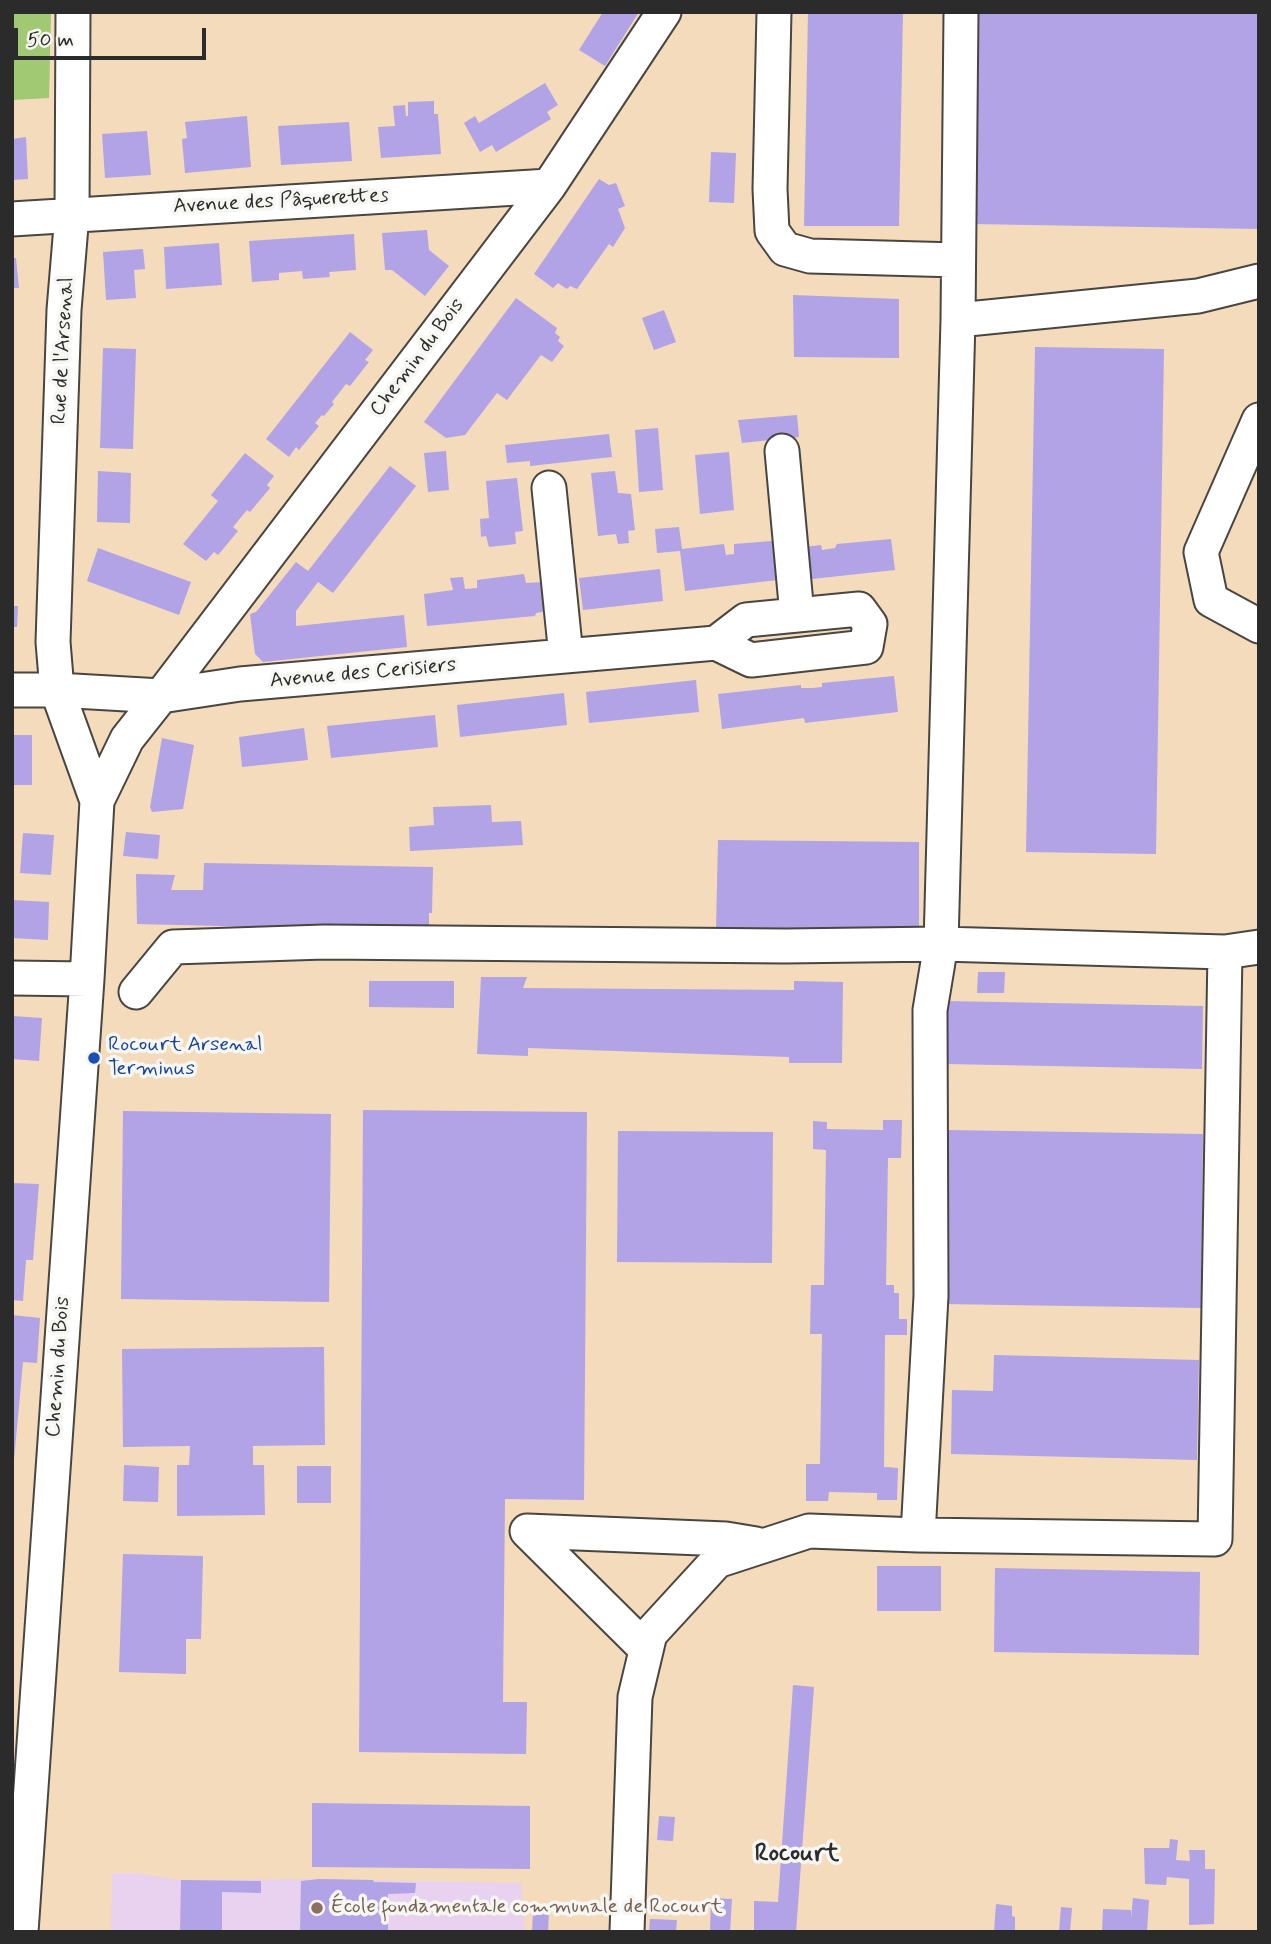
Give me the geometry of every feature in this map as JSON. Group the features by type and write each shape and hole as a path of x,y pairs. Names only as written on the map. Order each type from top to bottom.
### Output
{"street":[{"name":"Rue de l'Arsenal","path":"57,690 53,628 64,310 72,214 73,12"},
{"name":"Chemin du Bois","path":"21,1932 97,801 127,739 549,186 664,12"},
{"path":"774,12 770,189 772,231 785,250 810,256 958,260"},
{"path":"918,1535 931,1296 930,1010 942,944 958,320 961,12"},
{"name":"Avenue des Pâquerettes","path":"12,219 549,186"},
{"path":"958,320 1198,296 1259,281"},
{"path":"1259,420 1201,552 1211,600 1259,626"},
{"path":"782,451 797,615"},
{"path":"549,488 566,656"},
{"path":"859,609 870,624 866,647 751,660 716,643 746,620 859,609"},
{"name":"Avenue des Cerisiers","path":"161,696 240,684 716,643"},
{"path":"12,690 161,696"},
{"name":"Chemin du Bois","path":"57,690 97,801"},
{"path":"136,992 173,947 324,943 771,946 942,944 1225,952 1259,947"},
{"path":"627,1932 635,1697 646,1649 650,1634 717,1561 808,1531 1215,1539 1225,952"},
{"path":"12,978 87,979"},
{"path":"646,1649 527,1531 726,1539 765,1545"}],"shaded area":[{"name":"École fondamentale communale de Rocourt","path":"112,1873 135,1873 181,1880 319,1879 521,1883 525,1932 111,1932"}],"green space":[{"path":"12,12 51,12 49,98 12,100"}],"building":[{"path":"603,12 639,12 605,66 579,50"},
{"path":"808,12 903,12 899,226 804,226"},
{"path":"976,12 1259,12 1259,229 973,224"},
{"path":"545,83 558,105 547,112 551,119 496,152 492,145 480,152 464,123 475,116 479,123"},
{"path":"434,101 434,114 438,114 441,154 381,158 378,127 395,126 393,106 405,105 408,116 408,102"},
{"path":"247,116 251,167 185,173 182,139 187,138 185,122"},
{"path":"349,122 352,161 281,165 278,126"},
{"path":"147,131 151,175 105,178 102,134"},
{"path":"26,137 28,179 12,180 12,139"},
{"path":"711,152 736,153 734,203 709,202"},
{"path":"599,179 609,185 616,183 625,206 618,209 625,228 613,247 609,244 577,289 570,286 567,289 558,283 553,288 534,274"},
{"path":"427,230 429,250 449,266 425,296 392,270 385,270 382,233"},
{"path":"354,234 356,270 329,272 330,277 303,279 302,271 279,273 279,280 252,282 249,241"},
{"path":"219,243 222,285 166,289 164,247"},
{"path":"143,249 145,269 134,270 136,298 106,300 103,252"},
{"path":"12,258 16,258 19,288 12,288"},
{"path":"793,295 899,299 899,358 794,357"},
{"path":"516,298 557,328 555,333 560,337 558,341 564,346 552,362 541,355 507,400 497,393 465,435 446,438 424,422"},
{"path":"664,310 676,342 654,350 642,318"},
{"path":"350,332 373,350 365,360 369,362 350,386 346,384 332,402 334,404 315,423 319,426 299,450 296,447 289,457 266,439"},
{"path":"1035,347 1164,349 1156,854 1026,852"},
{"path":"103,348 136,349 133,449 100,448"},
{"path":"797,415 799,437 742,443 738,420"},
{"path":"658,428 663,490 639,492 635,430"},
{"path":"609,434 612,457 530,466 530,461 507,463 505,445"},
{"path":"446,451 449,490 428,492 424,453"},
{"path":"729,452 734,510 700,514 695,455"},
{"path":"245,453 274,476 267,485 270,488 233,527 238,531 218,555 214,552 206,561 183,544 218,501 211,495"},
{"path":"390,466 416,486 333,593 318,582 296,611 296,626 404,615 407,647 263,662 255,654 250,614 256,612 296,562 308,571"},
{"path":"98,471 131,473 130,523 97,522"},
{"path":"615,471 618,493 631,494 635,530 628,531 629,543 618,544 616,534 598,536 591,473"},
{"path":"517,478 523,531 515,532 516,544 489,547 486,536 481,537 480,519 489,518 486,481"},
{"path":"679,527 682,549 724,544 726,555 734,554 734,544 772,541 777,580 685,591 680,551 657,553 655,529"},
{"path":"891,539 895,570 812,579 812,576 800,577 797,548 821,545 822,550 835,548 837,544"},
{"path":"98,548 191,582 179,615 87,581"},
{"path":"660,569 663,601 583,610 579,578"},
{"path":"524,574 526,583 544,582 547,611 536,613 535,616 427,626 424,594 453,590 450,578 463,577 465,589 477,588 477,580"},
{"path":"12,606 18,606 17,627 12,627"},
{"path":"894,676 898,712 805,723 804,718 722,729 718,694 801,685 801,688 822,687 822,683"},
{"path":"696,680 699,712 589,723 586,692"},
{"path":"564,693 567,725 460,737 457,705"},
{"path":"435,715 438,747 331,758 327,726"},
{"path":"304,728 308,760 242,767 239,737"},
{"path":"12,735 32,735 32,785 12,785"},
{"path":"162,738 194,745 183,809 152,812 150,807"},
{"path":"491,805 492,822 521,821 523,845 410,851 409,827 434,825 433,807"},
{"path":"126,832 160,835 158,859 123,856"},
{"path":"23,833 54,835 51,875 20,873"},
{"path":"718,840 919,842 919,932 716,930"},
{"path":"204,863 433,867 429,931 137,924 136,874 175,875 171,890 203,890"},
{"path":"12,900 49,902 48,940 12,938"},
{"path":"978,972 1005,972 1004,993 977,993"},
{"path":"481,977 527,977 523,988 794,990 794,981 843,982 842,1063 789,1063 789,1057 528,1048 528,1056 477,1054"},
{"path":"369,981 454,981 454,1008 369,1007"},
{"path":"947,1001 1203,1006 1202,1069 946,1064"},
{"path":"12,1016 42,1018 39,1061 12,1059"},
{"path":"363,1110 587,1112 584,1500 505,1499 503,1702 527,1702 526,1754 359,1752"},
{"path":"123,1111 331,1114 329,1302 121,1299"},
{"path":"883,1120 902,1120 901,1158 888,1158 886,1285 894,1285 894,1293 899,1293 899,1319 907,1319 907,1335 885,1335 884,1467 898,1468 897,1500 877,1500 877,1493 829,1492 828,1501 806,1501 806,1464 820,1464 822,1334 810,1334 811,1285 824,1285 826,1150 813,1149 813,1121 827,1122 827,1129 883,1130"},
{"path":"946,1130 1203,1134 1201,1308 943,1304"},
{"path":"618,1131 773,1132 772,1263 617,1262"},
{"path":"12,1183 39,1184 33,1260 26,1260 23,1301 12,1300"},
{"path":"12,1315 40,1318 37,1363 23,1362 14,1460 12,1460"},
{"path":"324,1347 325,1445 253,1446 253,1465 264,1465 265,1515 177,1516 177,1465 189,1465 190,1446 123,1447 122,1349"},
{"path":"994,1355 1199,1360 1197,1460 951,1454 952,1390 993,1391"},
{"path":"124,1465 159,1467 158,1502 123,1501"},
{"path":"297,1466 331,1466 331,1503 297,1503"},
{"path":"123,1554 203,1556 201,1639 186,1639 186,1674 119,1672"},
{"path":"877,1566 941,1566 941,1611 877,1611"},
{"path":"995,1568 1200,1572 1199,1655 994,1652"},
{"path":"793,1685 814,1687 796,1932 754,1932 754,1901 778,1902"},
{"path":"312,1803 530,1806 530,1869 312,1867"},
{"path":"659,1816 675,1817 673,1841 657,1840"},
{"path":"1170,1839 1178,1840 1176,1860 1190,1861 1189,1850 1205,1850 1205,1869 1215,1869 1214,1924 1189,1925 1189,1879 1167,1877 1166,1885 1145,1884 1144,1848 1169,1848"},
{"path":"319,1879 416,1883 415,1893 388,1894 388,1932 300,1932 301,1881"},
{"path":"181,1880 261,1881 261,1893 222,1892 222,1932 180,1932"},
{"path":"711,1898 732,1899 730,1932 710,1932"},
{"path":"1133,1898 1149,1900 1147,1932 1102,1932 1103,1909 1131,1910 1131,1918"},
{"path":"996,1904 1012,1906 1015,1932 994,1932"},
{"path":"1061,1907 1072,1908 1070,1932 1059,1932"},
{"path":"533,1911 549,1911 548,1932 532,1932"},
{"path":"650,1919 677,1920 676,1932 649,1932"}],"place":[{"name":"Rocourt Arsenal Terminus","path":"94,1058"},
{"name":"École fondamentale communale de Rocourt","path":"317,1908"}],"district":[{"name":"Rocourt","path":"797,1855"}]}
